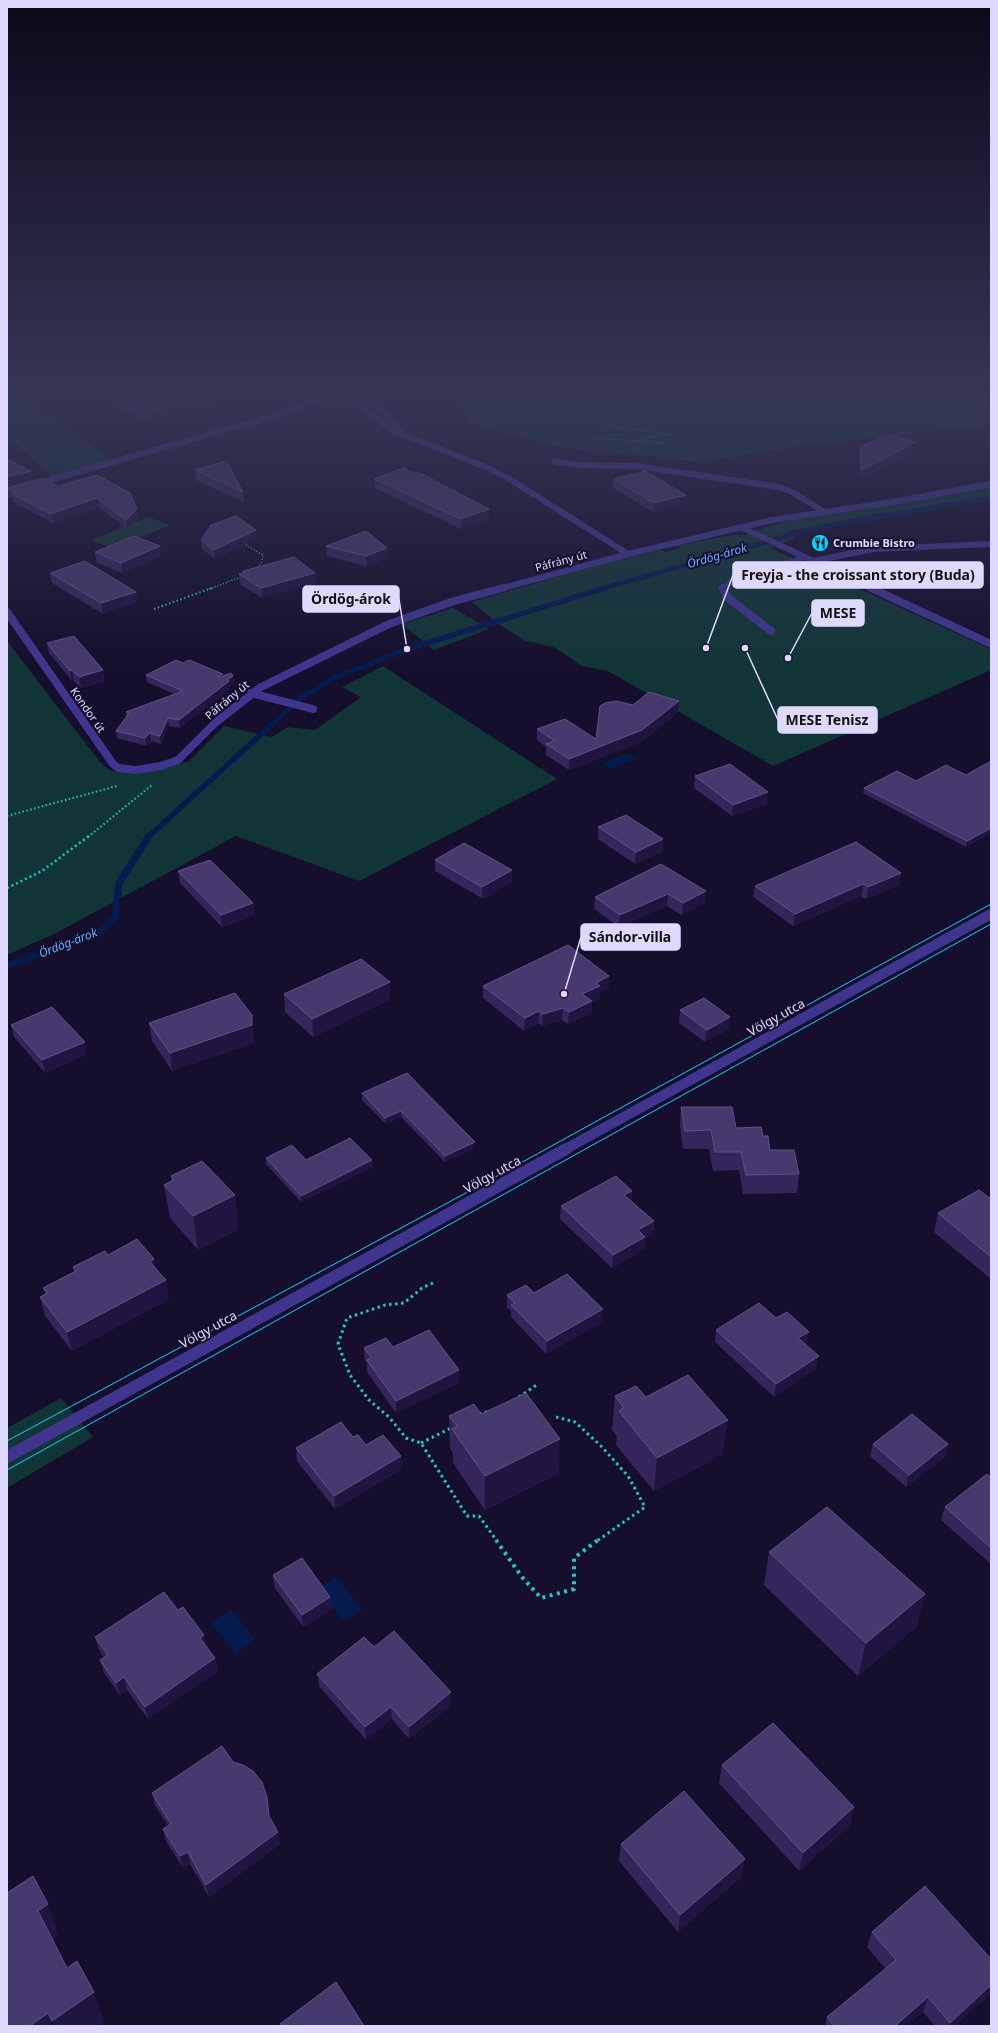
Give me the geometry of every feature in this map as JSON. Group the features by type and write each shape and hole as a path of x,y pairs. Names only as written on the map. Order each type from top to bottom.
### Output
{"street":[{"path":"28,487 36,485"},
{"path":"519,485 628,554"},
{"path":"764,485 779,487 794,493 823,511"},
{"name":"Páfrány út","path":"178,760 215,723 251,693 389,624 454,602 628,554 741,527 823,511 892,502 986,485"},
{"path":"741,527 991,644"},
{"path":"813,561 873,549 991,544"},
{"path":"771,631 727,597 723,588 729,583 805,557"},
{"name":"Kondor út","path":"7,612 118,768 126,770 149,769 178,760"},
{"path":"251,693 313,709"},
{"name":"Völgy utca","path":"7,1457 991,914"}],"path":[{"path":"246,545 263,555 262,562 255,570"},
{"path":"154,609 244,576"},
{"path":"7,888 42,871 102,827 156,782"},
{"path":"7,816 122,785"},
{"path":"433,1283 422,1288 404,1303 385,1305 347,1318 338,1344 350,1375 369,1400 389,1417 406,1438 421,1443 467,1516 479,1516 522,1577 541,1598 574,1589 574,1558 645,1507 628,1476 601,1446 574,1422 556,1417"},
{"path":"515,1400 538,1384"},
{"path":"473,1417 494,1410"},
{"path":"421,1443 454,1427"}],"green space":[{"path":"991,486 991,501 944,506 906,513 881,513 786,532 795,538 770,548 991,649 991,670 773,766 608,671 582,666 554,647 525,641 497,623 472,602 607,562 661,550 665,552 681,548 679,545 733,535 745,535 776,524 809,516"},
{"path":"148,517 170,525 114,549 92,540"},
{"path":"453,608 489,629 434,650 402,624"},
{"path":"7,641 100,762 108,769 113,771 121,772 139,770 188,762 224,726 272,737 288,727 315,730 361,697 342,687 383,666 557,779 359,881 236,836 56,933 7,955"},
{"path":"61,1398 93,1437 7,1488 7,1428"}],"water":[{"path":"627,753 636,759 612,769 602,763"},
{"path":"337,1577 362,1610 344,1622 319,1588"},
{"path":"231,1610 255,1640 235,1654 211,1623"}],"building":[{"path":"18,485 115,485 130,493 137,509 126,520 97,498 51,514 12,494 16,493 7,488"},
{"path":"227,485 239,485 243,492"},
{"path":"387,485 443,485 489,509 461,519"},
{"path":"623,485 669,485 686,495 654,503"},
{"path":"236,516 256,530 214,550 201,540 211,525"},
{"path":"366,531 387,548 366,556 326,546"},
{"path":"134,536 160,546 121,563 95,552"},
{"path":"294,557 315,573 261,588 239,574 245,572 243,571"},
{"path":"85,561 136,592 101,603 50,573"},
{"path":"74,636 103,670 79,677 72,670 70,671 47,643"},
{"path":"176,660 183,663 189,660 223,674 218,676 220,677 231,673 233,676 227,680 229,681 179,720 168,718 160,736 150,733 145,738 116,731 130,712 126,712 183,691 146,675"},
{"path":"649,692 679,701 642,730 569,759 546,744 555,741 537,729 565,719 596,739 600,706 605,703 616,701 633,705"},
{"path":"991,761 991,828 967,841 864,788 897,771 916,781 946,765 966,775"},
{"path":"730,764 768,792 733,805 695,776"},
{"path":"626,815 663,839 636,852 598,827"},
{"path":"856,842 901,873 868,887 863,884 795,914 755,886"},
{"path":"464,843 512,870 482,887 435,860"},
{"path":"210,860 253,903 221,915 178,871"},
{"path":"661,864 706,891 683,903 668,894 620,915 595,897"},
{"path":"568,945 609,976 596,983 600,986 582,994 592,1001 569,1012 563,1008 543,1014 539,1011 525,1018 483,986"},
{"path":"361,959 390,982 312,1019 284,994"},
{"path":"235,993 252,1015 252,1025 170,1053 149,1023"},
{"path":"704,998 730,1017 707,1030 680,1010"},
{"path":"52,1007 85,1042 42,1060 11,1025"},
{"path":"407,1073 475,1142 445,1156 401,1111 385,1118 362,1093"},
{"path":"681,1107 732,1107 736,1128 761,1127 763,1136 768,1136 770,1150 794,1150 799,1174 746,1175 741,1152 715,1152 711,1130 685,1131"},
{"path":"350,1138 372,1160 301,1196 266,1158 292,1145 306,1160"},
{"path":"202,1161 235,1195 193,1216 164,1185 173,1180 171,1176"},
{"path":"616,1176 632,1191 624,1195 654,1221 638,1230 645,1237 613,1255 561,1206"},
{"path":"979,1190 991,1199 991,1257 938,1213"},
{"path":"137,1239 154,1259 150,1262 166,1280 67,1332 40,1297 48,1293 43,1288 76,1271 73,1267 105,1251 108,1255"},
{"path":"567,1274 603,1309 547,1341 511,1305 515,1303 507,1295 526,1285 534,1293"},
{"path":"759,1303 776,1318 787,1312 809,1332 798,1338 819,1356 776,1384 716,1330"},
{"path":"429,1330 459,1370 396,1401 367,1360 371,1357 364,1348 386,1338 393,1347"},
{"path":"688,1375 728,1420 657,1458 619,1411 624,1408 615,1396 636,1386 646,1397"},
{"path":"526,1393 560,1439 485,1476 452,1429 457,1426 449,1416 474,1404 481,1414"},
{"path":"912,1414 948,1444 909,1475 873,1444"},
{"path":"341,1422 353,1437 358,1435 366,1445 383,1435 401,1456 334,1496 296,1448"},
{"path":"987,1474 991,1478 991,1548 945,1507"},
{"path":"827,1507 925,1594 866,1643 769,1552"},
{"path":"302,1558 330,1597 302,1615 273,1575"},
{"path":"164,1592 178,1610 183,1607 204,1635 200,1638 215,1658 145,1707 124,1677 116,1683 100,1660 108,1655 95,1637"},
{"path":"394,1631 451,1692 409,1727 391,1707 365,1727 317,1674 364,1637 374,1647"},
{"path":"773,1723 854,1807 803,1853 722,1765"},
{"path":"222,1746 233,1762 243,1765 253,1771 262,1782 267,1797 269,1816 278,1832 206,1885 188,1852 180,1856 163,1829 171,1824 152,1793"},
{"path":"684,1791 745,1859 680,1915 621,1844"},
{"path":"33,1876 48,1904 38,1911 67,1968 77,1961 94,1992 52,2021 48,2013 30,2026 7,2026 7,1893"},
{"path":"925,1886 991,1959 991,1985 950,2023 928,1997 895,2026 834,2026 827,2017 896,1960 872,1932"},
{"path":"336,1982 364,2026 281,2026 280,2024"}],"waterway":[{"name":"Ördög-árok","path":"601,589 813,529 991,497"},
{"name":"Ördög-árok","path":"149,836 302,697 334,678 407,649 605,588"},
{"name":"Ördög-árok","path":"7,966 99,932 115,918 119,883 149,836"}],"tram line":[{"path":"7,1441 488,1181 991,904"},
{"path":"7,1470 991,924"}],"place":[{"name":"Crumbie Bistro","path":"820,543"},
{"name":"Freyja - the croissant story (Buda)","path":"706,648"},
{"name":"MESE Tenisz","path":"745,648"},
{"name":"Ördög-árok","path":"407,649"},
{"name":"MESE","path":"788,658"},
{"name":"Sándor-villa","path":"564,994"}]}
